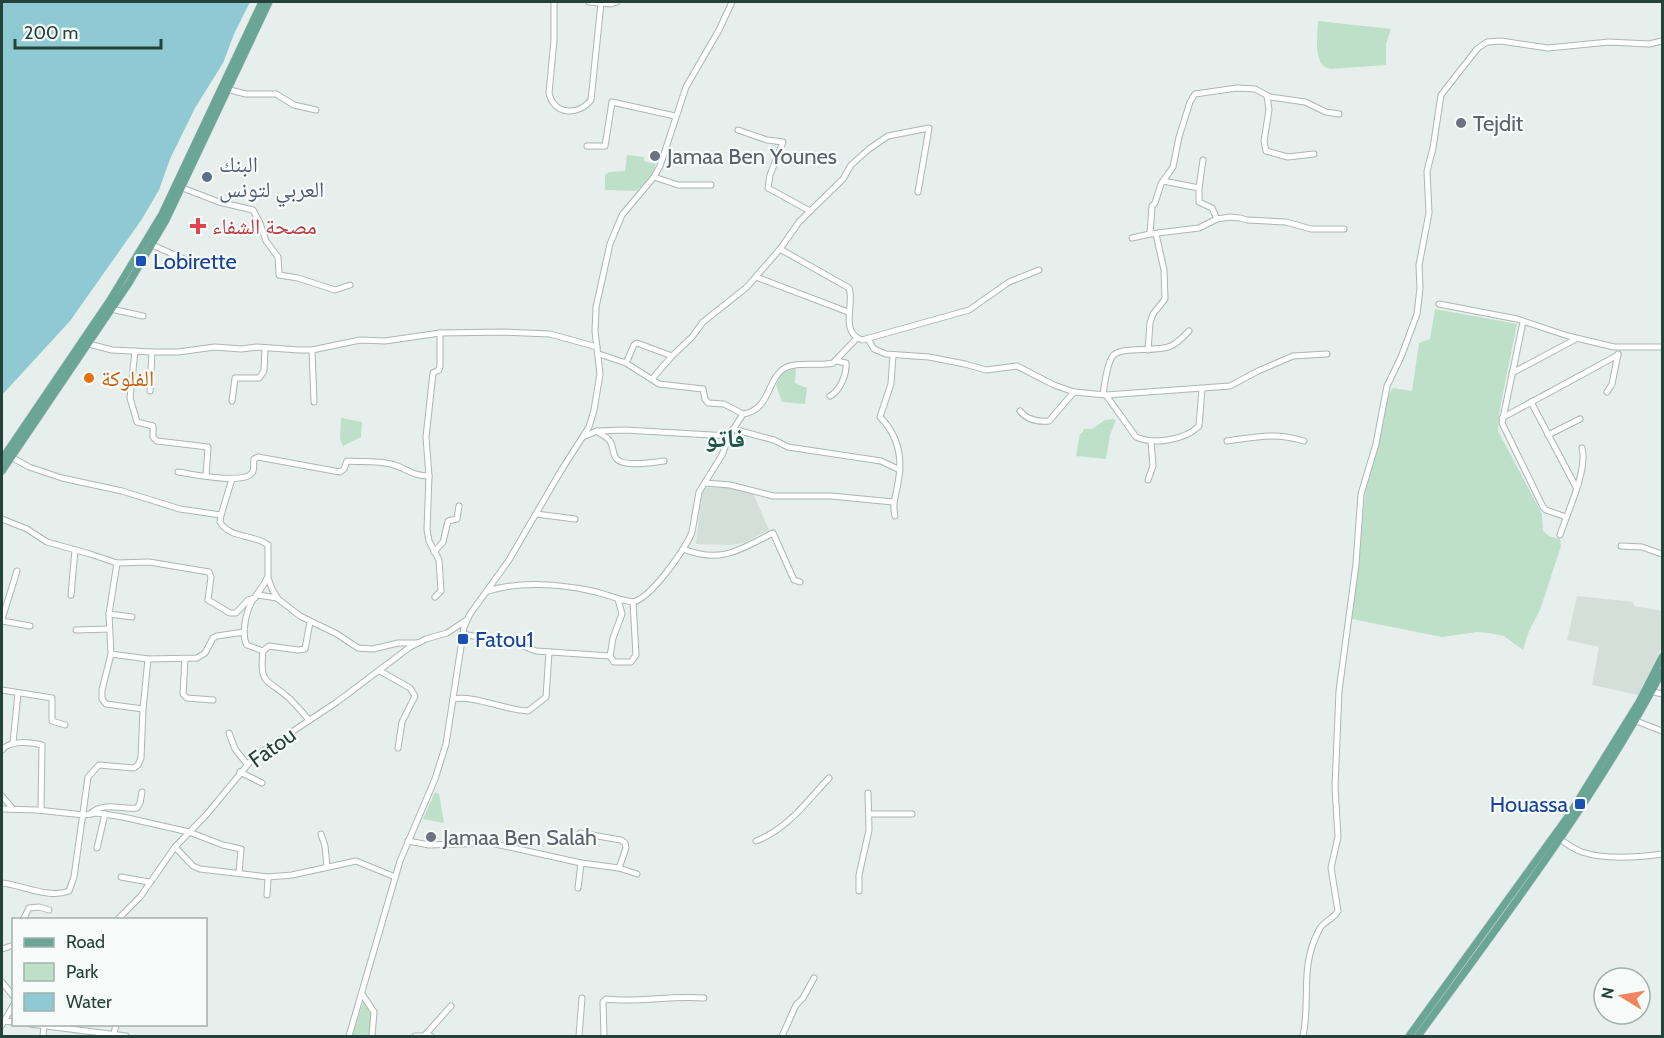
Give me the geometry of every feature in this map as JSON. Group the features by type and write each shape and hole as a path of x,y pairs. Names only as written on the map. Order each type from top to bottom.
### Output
{"main road":[{"path":"2,459 84,343 111,309 152,245 225,89 262,2"},
{"path":"225,89 269,2"},
{"path":"2,471 180,186"},
{"path":"1418,1036 1423,1024 1558,837 1636,721 1662,657"},
{"path":"1409,1036 1423,1024 1555,848 1558,837 1603,762 1662,672"}],"street":[{"path":"554,2 554,40 549,93 551,100 559,109 573,112 584,107 591,100 601,3"},
{"path":"589,2 611,4 617,2"},
{"name":"Fatou","path":"119,918 135,902 175,847 207,814 247,764 267,746 309,720 418,643 447,633 466,620 488,591 562,469 585,436 592,419 600,374 595,322 598,291 614,232 628,207 654,177 660,166 686,87 719,30 732,2"},
{"path":"1303,1036 1306,1016 1306,975 1310,952 1320,927 1335,917 1338,911 1331,868 1338,837 1335,787 1339,691 1356,564 1361,494 1376,444 1387,386 1417,314 1420,288 1419,265 1430,213 1428,171 1441,95 1477,49 1487,42 1501,41 1548,48 1609,42 1649,44 1662,41"},
{"path":"1148,350 1153,314 1165,299 1164,270 1153,234 1152,206 1159,187 1174,163 1179,137 1192,96 1248,88 1267,96 1305,102 1326,112 1339,114"},
{"path":"225,89 246,94 276,94 294,105 316,110"},
{"path":"1267,96 1269,110 1264,141 1266,151 1288,157 1314,154"},
{"path":"587,146 604,146 612,102 675,116"},
{"path":"652,379 692,337 703,322 735,298 756,277 799,222 843,179 851,165 888,136 929,128 918,192"},
{"path":"738,130 766,140 783,142 770,175 768,188 810,211"},
{"path":"1203,160 1199,202 1212,208 1217,219"},
{"path":"654,177 678,184 711,185"},
{"path":"1163,181 1199,188"},
{"path":"180,186 219,202 253,210 266,242 279,259 279,275 298,278 335,290 350,285"},
{"path":"1132,238 1199,228 1217,219 1240,218 1286,222 1311,229 1344,229"},
{"path":"152,245 200,266"},
{"path":"780,249 849,288 851,296 848,312 851,329 856,338"},
{"path":"856,338 868,339 969,310 1009,282 1039,270"},
{"path":"756,277 848,312"},
{"path":"1439,304 1523,322 1576,339 1619,348 1624,346 1662,347"},
{"path":"111,309 143,316"},
{"path":"1523,322 1502,418 1503,426 1543,507 1566,517"},
{"path":"1189,331 1173,346 1120,351 1113,355 1104,395 1136,437 1152,441 1185,435 1199,426 1202,389"},
{"path":"84,343 112,350 152,352 178,352 215,347 312,350 354,341 386,341 440,333 538,332 560,336 626,363 659,384 704,389 708,403 727,405 743,414"},
{"path":"435,597 440,595 441,591 438,560 427,530 429,476 426,437 432,375 440,366 440,333"},
{"path":"633,605 634,659 631,662 610,660 614,633 622,614 628,606 633,605 647,594 683,549 692,532 698,495 743,414 754,411 761,404 782,370 792,366 829,364 837,361 856,338"},
{"path":"868,339 877,352 929,357 965,363 986,370 1017,366 1054,385 1074,392 1104,395 1230,386 1293,356 1327,354"},
{"path":"1512,373 1576,339"},
{"path":"626,363 637,343 672,356"},
{"path":"232,401 235,378 259,378 264,372 265,348"},
{"path":"1607,392 1612,384 1619,348"},
{"path":"312,350 314,402"},
{"path":"135,351 130,398 137,422 153,426 153,437 157,441 208,447 206,476"},
{"path":"150,391 152,352"},
{"path":"893,355 891,384 880,417 894,434 900,452 900,470 893,502 895,516"},
{"path":"1502,418 1618,355"},
{"path":"830,396 834,394 845,376 846,363 837,361"},
{"path":"1020,411 1023,415 1036,421 1048,421 1074,392"},
{"path":"1531,402 1576,487"},
{"path":"1548,435 1580,419"},
{"path":"733,429 774,440 788,447 881,461 900,470"},
{"path":"585,436 597,431 625,430 729,436"},
{"path":"597,431 610,441 615,457 620,462 642,464 664,461"},
{"path":"1227,441 1270,435 1286,435 1304,441"},
{"path":"1149,480 1153,466 1152,441"},
{"path":"1560,535 1584,456 1582,448"},
{"path":"10,457 29,467 62,478 122,491 180,509 221,515"},
{"path":"178,472 232,479 251,474 254,459 258,457 340,472 344,470 345,461 382,463 398,466 413,475 429,476"},
{"path":"232,479 220,522 224,527 243,537 262,541 268,545 268,578 278,598 310,622 337,634 358,648 373,649 398,643 418,643"},
{"path":"705,483 729,485 773,496 831,496 893,502"},
{"path":"434,552 443,542 448,521 457,519 459,506"},
{"path":"536,514 574,519"},
{"path":"2,519 27,529 47,542 117,563 149,562 209,572 211,577 208,600 230,613 236,613 248,600 257,597 278,598"},
{"path":"683,549 702,555 721,556 744,549 772,533 794,580 800,582"},
{"path":"1621,546 1642,547 1662,554"},
{"path":"71,595 75,550"},
{"path":"117,563 109,614 111,654 102,690 103,702 143,709"},
{"path":"17,571 2,620 30,626"},
{"path":"263,651 247,645 244,632 249,608 268,578"},
{"path":"488,591 507,586 563,587 593,591 633,605"},
{"path":"618,599 622,614"},
{"path":"109,614 132,617"},
{"name":"Fatou","path":"349,1036 395,877 440,765 449,732 461,636 466,620"},
{"path":"309,720 289,698 268,683 262,672 263,651 269,646 305,649 310,622"},
{"path":"76,630 109,629"},
{"path":"111,654 148,659 185,659 201,656 213,638 217,636 244,632"},
{"path":"447,633 518,644 536,651 610,656"},
{"path":"453,699 463,698 528,711 546,697 549,680 549,652"},
{"path":"2,883 47,892 66,893 69,891 74,877 86,815 86,783 95,768 102,764 134,768 138,765 143,751 143,709 148,659"},
{"path":"185,659 183,694 187,698 213,700"},
{"path":"380,671 410,688 415,696 402,722 398,748"},
{"path":"2,690 52,698 52,721 65,725"},
{"path":"1649,691 1662,694"},
{"path":"13,743 18,693"},
{"path":"1636,721 1662,731"},
{"path":"229,733 235,749 247,764"},
{"path":"2,750 6,745 13,743 37,744 43,748 41,810"},
{"path":"240,772 262,783"},
{"path":"756,841 786,824 829,778"},
{"path":"86,815 93,810 105,807 137,808 142,792"},
{"path":"859,891 869,830 868,793"},
{"path":"2,796 13,809"},
{"path":"2,810 105,814 189,832 241,849 239,873"},
{"path":"97,848 105,814"},
{"path":"868,814 912,814"},
{"path":"580,833 621,840 625,843 626,848 619,868"},
{"path":"321,834 327,867"},
{"path":"1558,837 1585,853 1636,856 1662,854"},
{"path":"408,840 429,845 490,843 619,868 637,874"},
{"path":"1555,848 1569,845"},
{"path":"175,847 193,866 200,869 268,878 356,861 395,877"},
{"path":"578,888 581,862"},
{"path":"121,877 149,882"},
{"path":"267,895 268,878"},
{"path":"24,918 29,908 39,907 49,910"},
{"path":"782,1036 796,1005 814,978"},
{"path":"2,982 12,994"},
{"path":"362,994 374,1012 372,1036"},
{"path":"604,1036 603,1002 606,999 636,1001 683,996 704,998"},
{"path":"579,1036 582,998"},
{"path":"415,1036 428,1036 450,1006"},
{"path":"2,1023 12,1007"},
{"path":"43,1036 44,1026 102,1035 126,1036"},
{"path":"114,1034 116,1026"}],"shaded area":[{"path":"727,486 753,493 769,530 744,543 696,544 702,491 705,488"},
{"path":"1577,596 1633,602 1634,606 1662,611 1662,647 1638,695 1592,685 1599,647 1567,640"}],"green space":[{"path":"1318,21 1391,29 1386,44 1386,65 1330,69 1324,66 1317,49"},
{"path":"627,155 644,157 644,161 656,164 652,175 637,191 605,190 605,175 609,172 625,171"},
{"path":"1435,309 1517,324 1499,413 1498,431 1542,514 1543,531 1549,536 1560,539 1561,546 1540,610 1529,631 1523,650 1504,636 1489,633 1477,632 1442,637 1352,619 1366,486 1389,394 1393,388 1412,391 1419,343 1430,339"},
{"path":"796,368 795,383 807,388 805,404 782,402 776,385 782,373"},
{"path":"341,418 362,422 361,437 343,446 340,439"},
{"path":"1105,420 1116,420 1110,435 1106,459 1076,456 1080,434 1084,429 1092,429"},
{"path":"435,792 439,794 444,823 423,819"},
{"path":"364,1000 372,1006 371,1036 352,1036"}],"water":[{"path":"2,2 250,2 223,63 195,108 170,159 159,190 142,219 70,321 2,395"}],"place":[{"name":"Tejdit","path":"1461,123"},
{"name":"Jamaa Ben Younes","path":"655,156"},
{"name":"البنك العربي لتونس","path":"207,177"},
{"name":"مصحة الشفاء","path":"198,226"},
{"name":"Lobirette","path":"141,261"},
{"name":"الفلوكة","path":"89,378"},
{"name":"Fatou1","path":"463,639"},
{"name":"Houassa","path":"1580,804"},
{"name":"Jamaa Ben Salah","path":"431,837"}],"district":[{"name":"فاتو","path":"725,438"}]}
